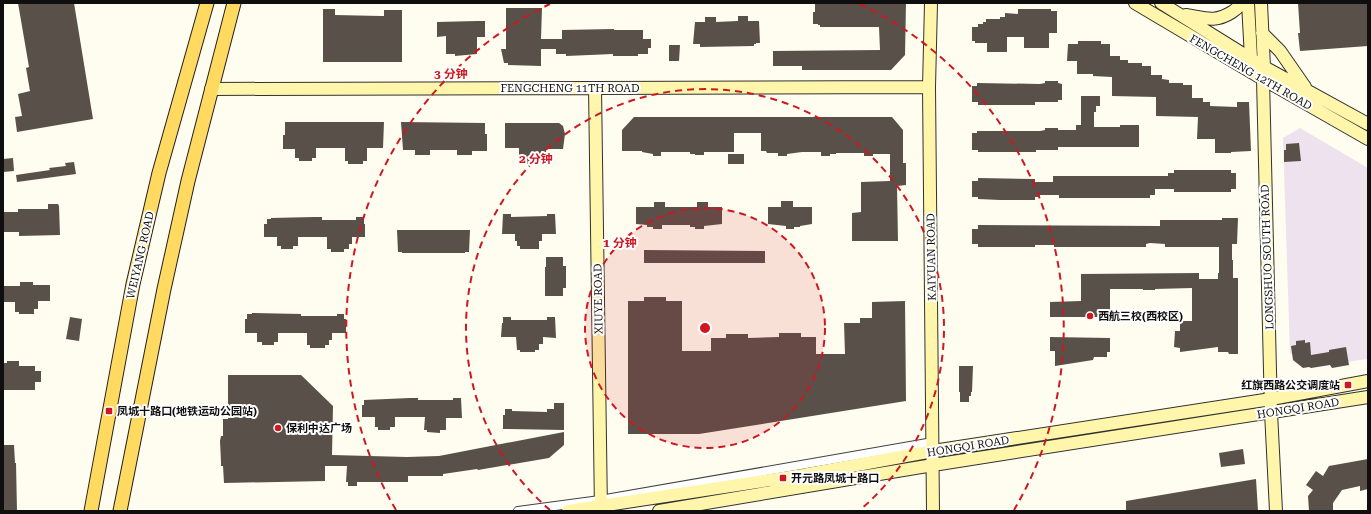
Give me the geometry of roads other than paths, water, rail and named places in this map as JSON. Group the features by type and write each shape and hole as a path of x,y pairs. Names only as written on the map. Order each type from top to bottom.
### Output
{"main road":[{"name":"WEIYANG ROAD","path":"91,511 133,284 159,173 207,3"},
{"path":"120,511 164,289 188,181 234,3"}],"street":[{"name":"KAIYUAN ROAD","path":"931,3 929,87 933,511"},
{"name":"FENGCHENG 12TH ROAD","path":"1136,3 1263,73 1368,139"},
{"name":"FENGCHENG 12TH ROAD","path":"1161,3 1251,58 1263,73 1307,90 1368,124"},
{"path":"1179,14 1214,20 1239,8 1240,3"},
{"path":"1248,3 1251,58"},
{"name":"LONGSHUO SOUTH ROAD","path":"1261,3 1271,412 1276,511"},
{"path":"1262,33 1280,52 1307,90"},
{"name":"FENGCHENG 11TH ROAD","path":"211,89 929,87"},
{"name":"XIUYE ROAD","path":"595,88 600,506"},
{"name":"HONGQI ROAD","path":"568,511 803,475 933,446 1271,399 1368,381"},
{"name":"HONGQI ROAD","path":"659,511 933,465 1368,397"},
{"path":"518,511 600,506"}],"place":[{"name":"西航三校(西校区)","path":"1090,316"},
{"name":"红旗西路公交调度站","path":"1348,385"},
{"name":"凤城十路口(地铁运动公园站)","path":"109,411"},
{"name":"保利中达广场","path":"278,428"},
{"name":"开元路凤城十路口","path":"783,478"}]}
